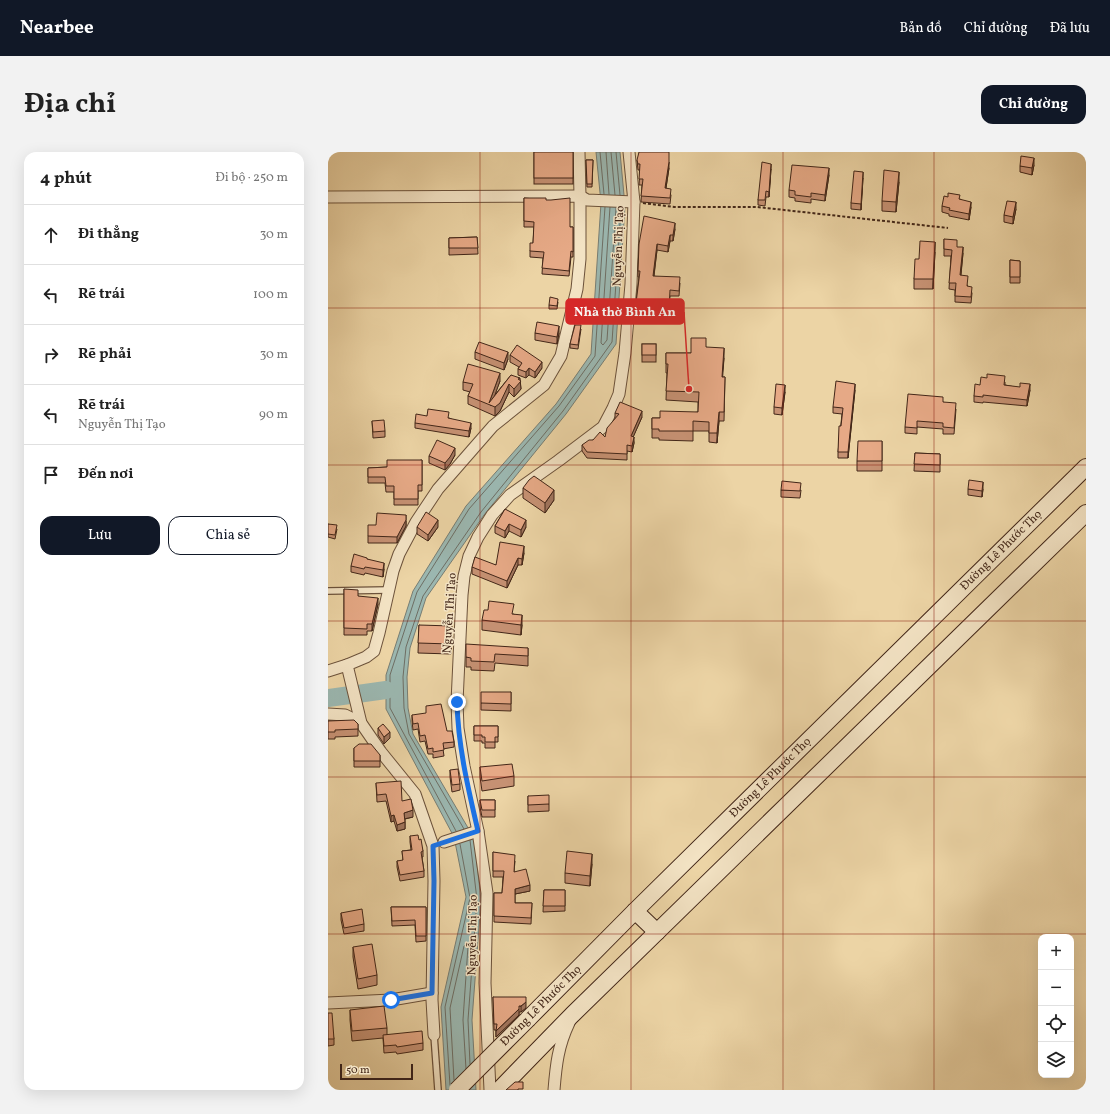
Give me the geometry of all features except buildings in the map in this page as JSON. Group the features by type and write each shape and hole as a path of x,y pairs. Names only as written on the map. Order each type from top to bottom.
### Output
{"street":[{"path":"328,671 348,669 366,658 374,651 393,570 407,537 438,489 493,426 544,385 561,356 577,289 580,259 584,198 579,152"},
{"name":"Nguyễn Thị Tạo","path":"490,1090 485,982 487,893 458,728 457,702 462,603 466,566 478,537 492,515 510,495 604,427 613,408 618,394 627,342 631,284 630,152"},
{"path":"328,197 584,198 630,201"},
{"name":"Đường Lê Phước Thọ","path":"457,1090 635,911 1086,467"},
{"path":"499,1090 572,1015 1086,513"},
{"path":"348,669 360,719 381,752 415,794 433,846 434,881 432,993 434,1035"},
{"path":"328,714 345,715 360,719"},
{"path":"444,842 476,832"},
{"path":"635,911 657,932"},
{"path":"328,1003 391,1000 432,993"},
{"path":"554,1090 556,1061 560,1042 572,1015"}],"lane":[{"path":"328,591 388,590"},
{"path":"433,846 444,842"},
{"path":"434,1035 438,1090"}],"path":[{"path":"630,201 674,207 757,206 948,228"}],"water":[{"path":"596,152 620,152 625,206 616,344 566,414 484,515 426,598 410,648 407,677 408,708 413,734 474,838 481,900 472,1020 476,1090 446,1090 441,1007 466,897 454,837 386,709 386,675 413,591 466,506 556,404 591,354 601,203"}],"waterway":[{"path":"328,698 386,690"}],"place":[{"name":"Nhà thờ Bình An","path":"689,389"}],"route":[{"path":"391,1000 432,993 434,881 433,846 478,831 464,766 458,728 457,702"}]}
